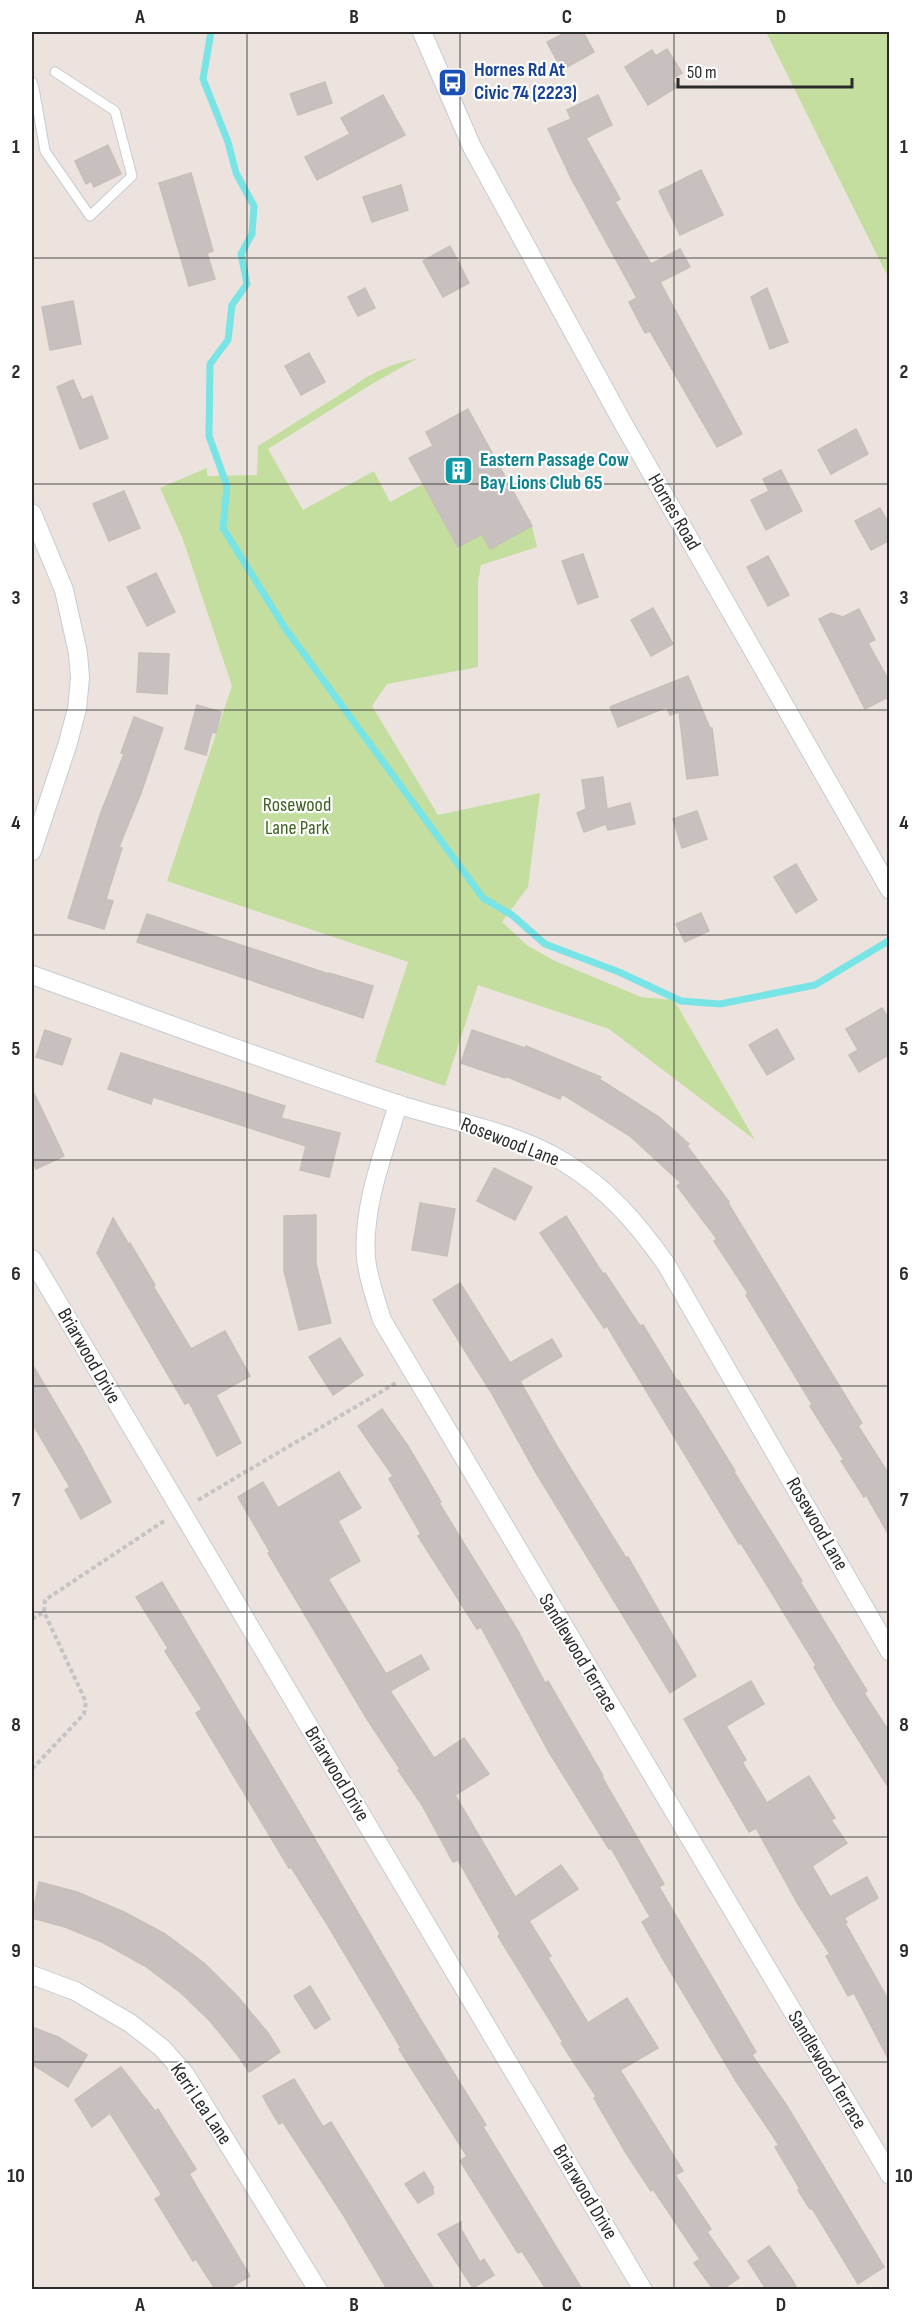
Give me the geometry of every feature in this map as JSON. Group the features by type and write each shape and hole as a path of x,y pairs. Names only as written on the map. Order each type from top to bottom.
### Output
{"street":[{"name":"Hornes Road","path":"422,32 472,147 607,394 890,890"},
{"path":"32,513 64,590 78,653 80,678 77,709 67,746 32,851"},
{"name":"Rosewood Lane","path":"32,975 398,1104 510,1138 549,1153 587,1179 621,1207 637,1224 678,1284 890,1652"},
{"name":"Sandlewood Terrace","path":"398,1104 369,1210 365,1233 370,1280 382,1320 890,2175"},
{"name":"Briarwood Drive","path":"32,1259 643,2289"},
{"name":"Kerri Lea Lane","path":"32,1976 75,1991 130,2024 162,2048 185,2074 318,2289"}],"lane":[{"path":"32,82 45,151 90,216 132,176 126,150 115,111 55,72"}],"path":[{"path":"32,1769 84,1714 86,1702 44,1612 45,1600 180,1510 412,1374"},
{"path":"32,1618 44,1612"}],"green space":[{"path":"766,32 889,32 889,278 882,265"},
{"name":"Rosewood Lane Park","path":"418,358 268,449 303,510 374,471 390,502 423,484 458,547 482,534 491,549 532,526 537,547 481,565 478,582 478,667 387,684 372,706 438,815 540,793 528,887 502,922 528,946 555,961 641,997 674,1000 755,1140 609,1029 478,985 445,1086 375,1062 408,962 167,881 232,686 182,537 160,488 207,468 207,476 257,475 258,446 376,372"}],"building":[{"path":"567,32 583,32 594,52 562,70 547,42"},
{"path":"667,49 682,73 672,79 677,87 648,105 625,67 652,50 656,56"},
{"path":"325,82 332,103 298,115 290,94"},
{"path":"383,95 405,135 317,180 305,157 350,134 341,118"},
{"path":"598,95 612,125 586,138 620,199 615,202 651,264 680,249 690,267 660,282 742,434 717,447 650,331 645,333 629,302 637,298 571,178 548,129 571,119 567,110"},
{"path":"108,145 121,174 94,187 91,181 86,184 75,161"},
{"path":"701,170 723,215 680,235 659,191"},
{"path":"191,173 213,251 207,253 215,279 189,286 159,183"},
{"path":"401,185 408,210 372,222 363,197"},
{"path":"450,246 469,283 443,297 423,261"},
{"path":"365,288 375,308 358,316 348,297"},
{"path":"767,288 788,342 770,349 751,297"},
{"path":"73,301 81,344 50,350 42,307"},
{"path":"309,353 325,382 301,395 285,366"},
{"path":"73,380 82,400 92,396 108,438 80,449 57,387"},
{"name":"Eastern Passage Cow Bay Lions Club 65","path":"468,409 532,526 490,549 482,534 458,547 409,458 433,446 426,432"},
{"path":"856,429 868,454 831,474 818,450"},
{"path":"781,470 802,511 766,530 751,500 769,491 763,479"},
{"path":"124,491 140,528 109,541 93,504"},
{"path":"880,508 890,526 890,540 871,550 855,521"},
{"path":"583,554 598,597 578,604 562,561"},
{"path":"768,556 789,595 768,606 747,567"},
{"path":"156,573 175,612 147,626 127,587"},
{"path":"653,608 673,644 651,656 631,620"},
{"path":"859,609 875,640 868,643 890,683 890,696 865,709 819,619 831,613 843,617"},
{"path":"139,653 169,654 167,694 137,692"},
{"path":"688,676 710,728 712,728 718,775 687,779 679,712 670,715 667,707 618,727 610,707"},
{"path":"197,705 221,712 216,733 212,732 206,755 185,749"},
{"path":"134,717 163,728 141,793 119,847 122,848 106,899 113,901 104,929 68,918 100,815 124,754 121,753"},
{"path":"603,777 607,809 630,803 635,824 608,830 606,824 584,832 577,813 586,809 582,780"},
{"path":"697,811 707,839 682,848 673,819"},
{"path":"796,864 817,900 796,913 774,877"},
{"path":"701,913 709,931 685,942 676,924"},
{"path":"147,914 329,974 373,986 363,1018 137,942"},
{"path":"882,1008 890,1021 890,1054 859,1072 849,1055 858,1050 846,1029"},
{"path":"777,1029 794,1059 767,1075 749,1045"},
{"path":"45,1030 71,1039 62,1065 36,1057"},
{"path":"472,1030 525,1048 526,1046 601,1077 599,1079 659,1117 689,1144 687,1146 729,1202 862,1423 858,1426 890,1476 890,1537 866,1495 864,1497 841,1461 844,1460 746,1295 748,1293 714,1241 717,1239 677,1186 681,1183 630,1136 562,1094 560,1099 505,1076 505,1078 461,1063"},
{"path":"121,1053 285,1106 281,1118 340,1133 329,1177 300,1170 306,1146 153,1097 151,1104 108,1089"},
{"path":"32,1089 64,1156 36,1169 32,1159"},
{"path":"494,1168 532,1187 515,1220 477,1201"},
{"path":"420,1203 455,1209 447,1256 412,1250"},
{"path":"316,1215 316,1264 331,1323 299,1330 284,1271 284,1216"},
{"path":"566,1216 603,1274 605,1273 640,1326 643,1325 698,1411 867,1691 864,1693 890,1733 890,1790 834,1701 814,1667 816,1665 741,1543 739,1544 607,1326 604,1328 540,1233"},
{"path":"113,1218 129,1245 130,1243 191,1349 225,1331 250,1376 216,1395 241,1443 217,1456 189,1402 185,1404 97,1253"},
{"path":"460,1283 510,1363 552,1339 562,1356 520,1381 558,1448 626,1558 628,1557 696,1676 670,1693 535,1471 491,1392 433,1300"},
{"path":"340,1338 363,1375 333,1395 309,1357"},
{"path":"32,1364 111,1502 81,1519 65,1490 70,1487 32,1423"},
{"path":"382,1409 408,1446 441,1502 439,1503 518,1631 545,1683 548,1681 603,1776 664,1884 659,1887 756,2052 752,2055 787,2106 884,2267 858,2284 812,2208 810,2209 798,2190 800,2189 775,2147 779,2145 736,2081 642,1922 650,1917 611,1848 609,1849 549,1752 481,1627 477,1629 418,1536 421,1534 389,1479 393,1476 358,1426"},
{"path":"339,1472 361,1508 338,1521 360,1561 328,1579 386,1674 421,1655 429,1669 390,1691 434,1758 464,1738 489,1774 455,1795 515,1897 561,1865 578,1889 529,1921 551,1956 548,1958 588,2023 627,1998 658,2048 620,2070 683,2171 675,2175 711,2229 707,2232 739,2278 723,2289 713,2289 694,2263 700,2259 626,2153 594,2098 596,2096 561,2043 563,2042 498,1936 500,1934 458,1860 453,1862 422,1805 398,1770 400,1769 367,1719 268,1553 270,1552 238,1497 263,1482 278,1508"},
{"path":"162,1582 419,2017 486,2125 483,2127 582,2289 546,2289 522,2251 518,2253 460,2161 467,2156 399,2049 401,2048 327,1924 291,1867 289,1868 196,1713 202,1709 165,1651 168,1648 136,1597"},
{"path":"751,1681 764,1704 726,1726 746,1760 742,1762 767,1803 809,1776 835,1818 831,1820 847,1843 812,1866 830,1897 867,1877 878,1898 844,1918 890,2003 890,2062 854,1993 848,1996 826,1956 830,1954 798,1904 756,1828 749,1832 684,1719"},
{"path":"39,1882 77,1892 124,1912 165,1934 204,1963 238,1997 268,2033 280,2052 249,2072 211,2022 181,1993 145,1966 102,1942 65,1927 32,1918"},
{"path":"310,1986 330,2019 315,2029 294,1996"},
{"path":"32,2027 58,2037 87,2055 68,2087 32,2064"},
{"path":"121,2067 155,2111 158,2109 196,2169 189,2174 250,2276 228,2289 215,2289 196,2259 193,2261 155,2199 162,2195 110,2113 92,2127 75,2100"},
{"path":"294,2079 323,2127 331,2122 434,2289 387,2289 344,2216 283,2122 279,2124 263,2096"},
{"path":"424,2172 433,2187 433,2194 418,2203 405,2184"},
{"path":"461,2222 461,2229 480,2262 484,2259 494,2275 473,2288 438,2234"},
{"path":"769,2246 797,2289 766,2289 748,2261"}],"waterway":[{"path":"211,32 203,79 228,142 236,173 254,206 252,234 241,254 247,284 232,305 228,340 210,364 209,436 227,486 223,528 285,628 483,898 512,915 545,944 619,972 681,1001 720,1004 815,985 890,940"}],"place":[{"name":"Hornes Rd At Civic 74 (2223)","path":"453,82"},
{"name":"Eastern Passage Cow Bay Lions Club 65","path":"459,471"}]}
